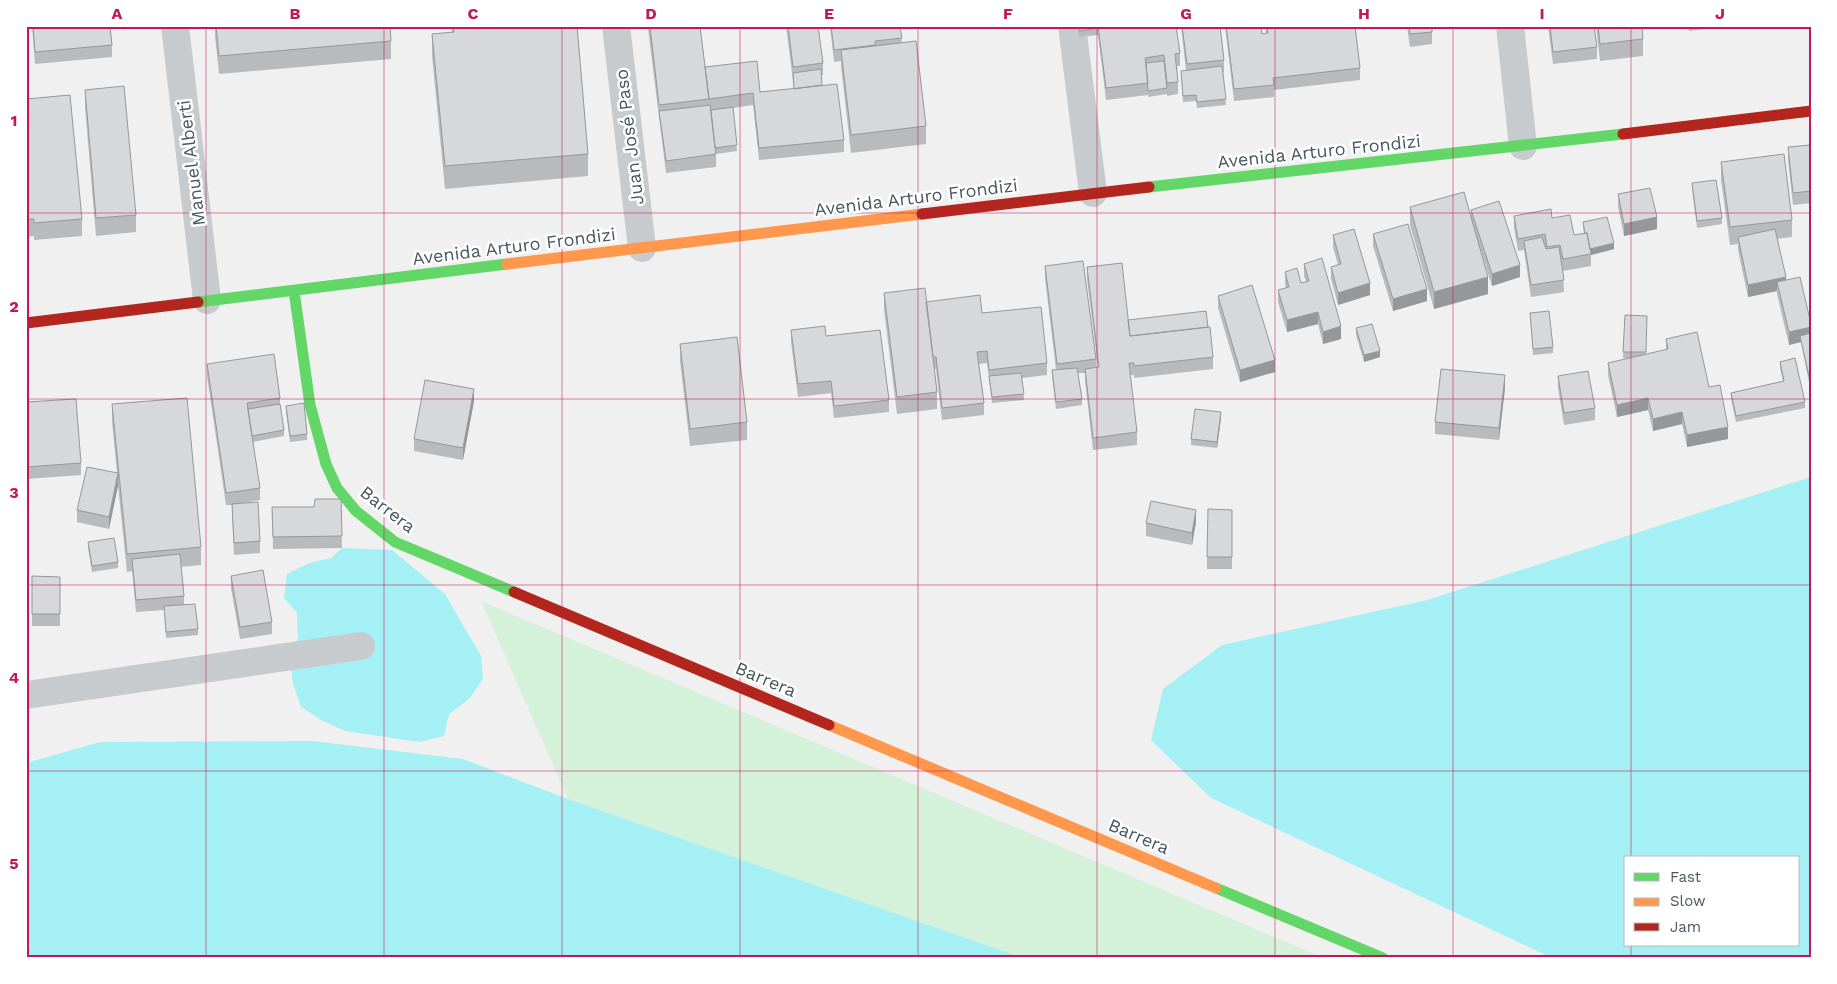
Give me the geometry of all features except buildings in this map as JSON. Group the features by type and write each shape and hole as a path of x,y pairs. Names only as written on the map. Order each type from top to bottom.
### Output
{"main road":[{"name":"Avenida Arturo Frondizi","path":"26,324 207,300 1093,193 1523,146 1811,111"},
{"name":"Barrera","path":"294,291 314,423 326,467 350,505 396,542 1383,958"}],"street":[{"name":"Manuel Alberti","path":"175,26 207,300"},
{"name":"Juan José Paso","path":"616,26 642,248"},
{"path":"1072,26 1093,193"},
{"path":"1510,26 1523,146"},
{"path":"26,695 361,646"}],"green space":[{"path":"481,601 1324,958 1023,958 568,799"}],"water":[{"path":"1811,477 1811,958 1552,958 1211,798 1151,740 1163,689 1222,645 1427,600"},
{"path":"342,548 392,550 445,594 481,656 483,679 469,699 449,714 444,736 419,742 345,731 323,721 301,707 293,684 290,660 298,638 297,613 284,598 287,574 309,563 331,558"},
{"path":"313,741 463,759 568,799 1023,958 26,958 26,763 100,742"}],"traffic: fast":[{"path":"1149,187 1623,134"},
{"path":"198,302 507,264"},
{"path":"294,291 310,405 326,464 337,488 356,511 395,542 514,592"},
{"path":"1216,888 1383,958"}],"traffic: slow":[{"path":"507,264 922,214"},
{"path":"829,725 1216,888"}],"traffic: jam":[{"path":"1623,134 1811,111"},
{"path":"922,214 1149,187"},
{"path":"26,323 198,302"},
{"path":"514,592 829,725"}]}
